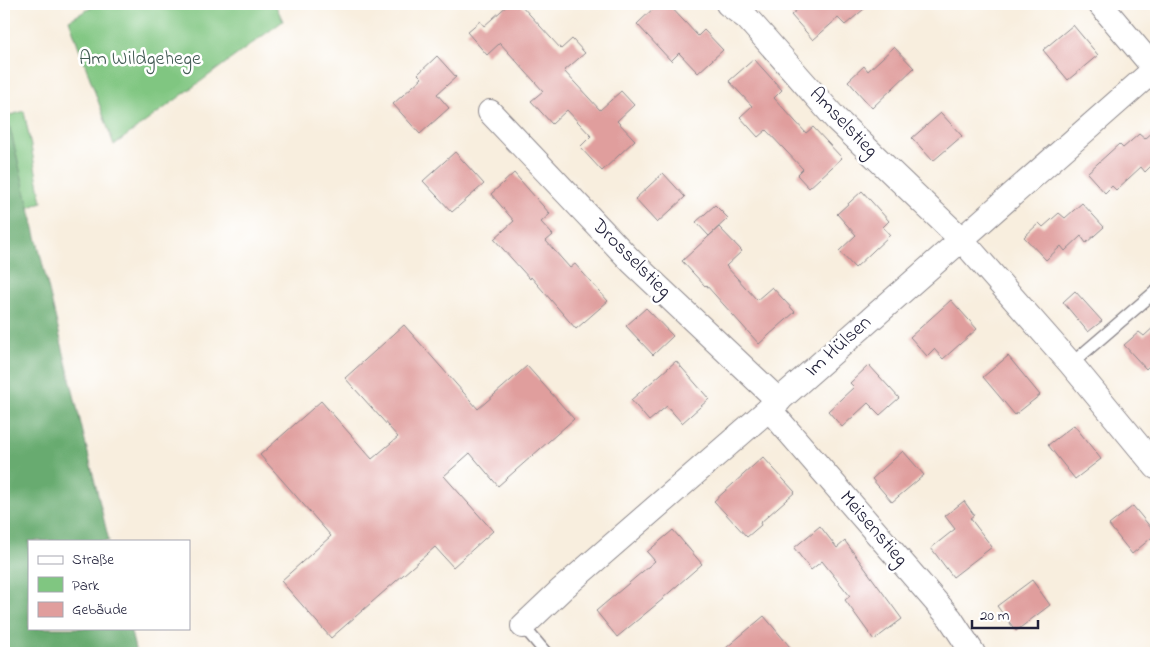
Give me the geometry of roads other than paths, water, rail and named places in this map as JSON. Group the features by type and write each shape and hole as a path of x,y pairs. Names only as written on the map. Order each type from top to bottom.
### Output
{"street":[{"name":"Amselstieg","path":"728,4 747,18 836,119 961,239 1071,364 1156,467"},
{"path":"1100,4 1156,68"},
{"name":"Im Hülsen","path":"523,626 562,589 1156,68"},
{"name":"Drosselstieg","path":"490,112 632,262 774,405"},
{"name":"Meisenstieg","path":"774,405 950,618 973,652"}],"lane":[{"path":"1071,364 1156,291"},
{"path":"523,626 546,653"}],"park label":[{"name":"Am Wildgehege","path":"140,59"}]}
